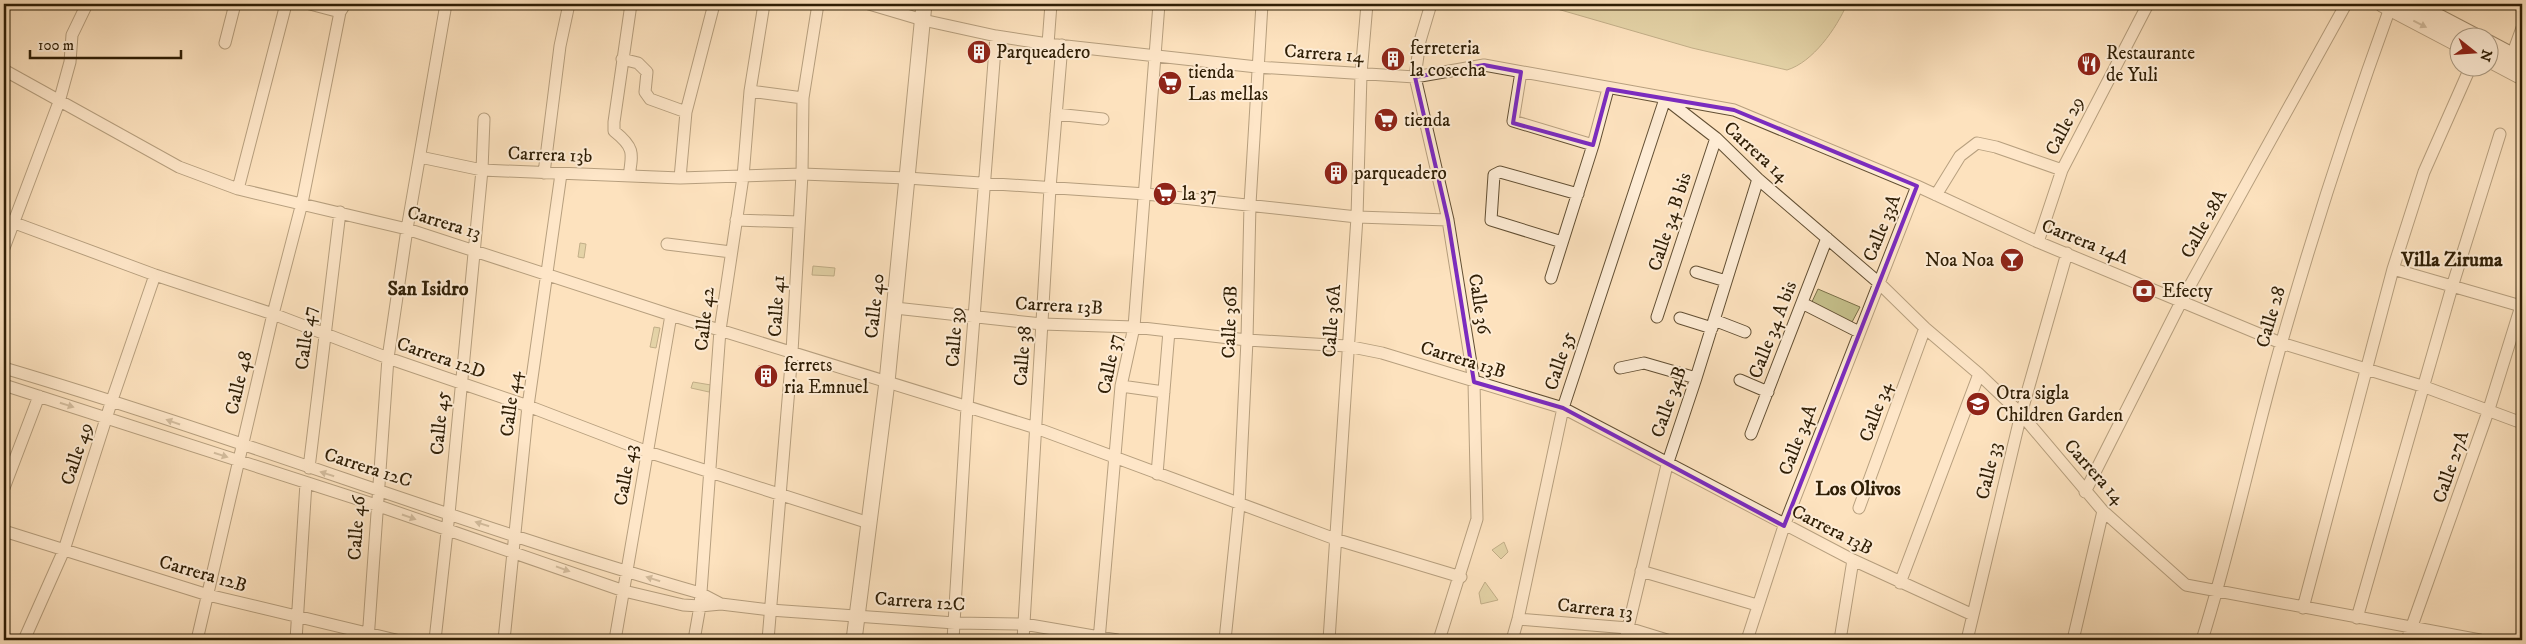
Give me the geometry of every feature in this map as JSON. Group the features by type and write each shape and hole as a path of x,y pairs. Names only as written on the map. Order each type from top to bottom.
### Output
{"main road":[{"path":"2413,4 2459,28"},
{"path":"2498,50 2514,62"}],"street":[{"path":"4,248 8,220 59,102 70,62 72,35 87,4"},
{"path":"225,43 235,4"},
{"path":"238,189 286,4"},
{"path":"310,4 342,8"},
{"name":"Calle 46","path":"368,637 388,358 407,230 446,4"},
{"path":"544,173 560,46 569,4"},
{"path":"629,176 632,155 628,142 614,131 614,122 631,4"},
{"path":"714,4 686,112 680,178 802,174 907,178 1146,194 1357,217 1448,220"},
{"name":"Calle 42","path":"694,640 700,606 720,330 730,252 743,177 750,91 764,4"},
{"name":"Calle 41","path":"768,640 792,352 802,174 803,98 818,4"},
{"name":"Carrera 14","path":"869,4 923,20 996,36 1048,44 1257,67 1415,77 1484,65 1665,98 1716,138 1758,179 1979,374 2021,414 2103,511 2186,585 2480,640"},
{"name":"Calle 40","path":"854,640 887,382 924,4"},
{"path":"1048,44 1051,4"},
{"name":"Calle 37","path":"1099,638 1122,386 1134,327 1146,194 1159,4"},
{"name":"Calle 36B","path":"1225,640 1239,505 1247,340 1250,204 1262,4"},
{"name":"Calle 36A","path":"1330,640 1338,540 1347,346 1357,217 1361,74 1367,4"},
{"name":"Calle 36","path":"1431,4 1420,41 1415,77 1448,220 1474,382 1477,519 1461,577 1439,640"},
{"name":"Calle 29","path":"2038,242 2062,170 2148,4"},
{"name":"Calle 28A","path":"2085,492 2182,300 2346,4"},
{"path":"2386,6 2448,39"},
{"name":"Calle 28","path":"2202,640 2217,592 2281,342 2340,146 2386,6"},
{"name":"Calle 48","path":"197,640 273,314 302,203 342,8"},
{"path":"2522,28 2514,62 2522,77"},
{"name":"Calle 39","path":"953,640 967,407 996,36"},
{"name":"Calle 38","path":"1023,640 1050,188 1062,45"},
{"path":"622,58 638,63 647,72 645,92 650,99 686,112"},
{"path":"2498,60 2514,62"},
{"name":"Carrera 13","path":"4,70 179,167 238,189 340,212 407,230 671,315 1036,428 1239,505 1338,540 1461,577"},
{"path":"1521,72 1513,121 1517,124 1593,145"},
{"path":"2303,608 2393,269 2424,172 2466,78"},
{"path":"1551,278 1593,145 1608,88"},
{"path":"750,91 803,98"},
{"name":"Carrera 14A","path":"1665,98 1734,110 1917,186 2038,242 2281,342 2425,387 2489,409 2522,423"},
{"name":"Calle 35","path":"1512,640 1563,408 1665,98"},
{"path":"1056,114 1103,118"},
{"name":"Calle 45","path":"435,640 450,514 482,170 484,119"},
{"path":"2357,618 2425,387 2452,287 2500,134"},
{"name":"Calle 34 B bis","path":"1657,317 1716,138"},
{"path":"1936,195 1960,156 1977,143 1996,147 2062,170"},
{"name":"Carrera 13b","path":"420,157 482,170 680,178"},
{"path":"1562,242 1491,220 1494,175 1500,172 1578,194"},
{"name":"Calle 44","path":"504,640 513,535 528,406 545,274 562,174"},
{"name":"Calle 34B","path":"1625,640 1667,465 1758,179"},
{"name":"Calle 33A","path":"1878,283 1917,186"},
{"name":"Calle 47","path":"308,468 340,212"},
{"name":"Carrera 12D","path":"8,220 155,275 273,314 388,358 528,406 648,452 710,473 781,493 869,523"},
{"path":"736,220 799,222"},
{"name":"Calle 34 A bis","path":"1751,434 1827,238"},
{"path":"667,244 730,252"},
{"name":"Calle 33","path":"1967,640 2021,414 2067,253"},
{"path":"2393,269 2452,287 2522,304"},
{"path":"1696,272 1726,281"},
{"name":"Calle 49","path":"24,640 64,550 112,400 155,275"},
{"name":"Calle 34A","path":"1747,640 1757,604 1784,526 1878,283"},
{"path":"1802,303 1859,332"},
{"name":"Calle 27A","path":"2407,640 2489,409 2522,304"},
{"name":"Carrera 13B","path":"895,308 1042,324 1134,327 1247,340 1347,346 1382,353 1563,408 1784,526 1900,583 1973,615"},
{"name":"Calle 43","path":"616,640 671,315"},
{"path":"1680,318 1745,332"},
{"name":"Calle 34","path":"1859,508 1925,328"},
{"path":"1157,474 1169,331"},
{"path":"1620,368 1644,363 1696,378"},
{"name":"Carrera 12C","path":"4,368 112,400 308,468 378,489 513,535 700,593 721,604"},
{"path":"1900,583 1979,374"},
{"path":"1740,380 1768,392"},
{"name":"Carrera 12C","path":"4,385 376,505 624,591 682,605 721,604 770,610 856,616 1024,624 1117,640"},
{"path":"1122,386 1164,392"},
{"path":"4,488 39,396"},
{"path":"296,640 306,483"},
{"path":"2073,640 2103,511"},
{"name":"Carrera 12B","path":"4,531 208,595 368,637 396,640"},
{"path":"1840,640 1853,560"},
{"path":"1641,571 1757,604"},
{"name":"Carrera 13","path":"1518,619 1628,628 1667,640"}],"highlighted area":[{"path":"1484,65 1521,72 1513,123 1593,145 1608,89 1734,110 1917,186 1784,526 1563,408 1474,382 1448,220 1415,77"}],"shaded area":[{"path":"1540,4 1847,4 1837,24 1815,52 1797,66 1787,70 1692,48"},
{"path":"580,243 586,244 584,258 578,257"},
{"path":"813,266 835,268 834,276 812,275"},
{"path":"1818,289 1860,307 1851,324 1810,306"},
{"path":"654,327 660,328 656,348 650,347"},
{"path":"693,382 711,385 709,392 691,388"},
{"path":"1504,542 1508,552 1501,559 1492,550"},
{"path":"1485,582 1498,600 1481,604 1479,593"}],"place":[{"name":"Parqueadero","path":"979,52"},
{"name":"ferreteria la cosecha","path":"1393,59"},
{"name":"Restaurante de Yuli","path":"2089,64"},
{"name":"tienda Las mellas","path":"1170,83"},
{"name":"tienda","path":"1386,120"},
{"name":"parqueadero","path":"1336,173"},
{"name":"la 37","path":"1165,194"},
{"name":"Noa Noa","path":"2012,260"},
{"name":"Efecty","path":"2144,291"},
{"name":"ferrets ria Emnuel","path":"766,376"},
{"name":"Otra sigla Children Garden","path":"1978,404"}],"district":[{"name":"Villa Ziruma","path":"2452,260"},
{"name":"San Isidro","path":"428,289"},
{"name":"Los Olivos","path":"1858,489"}]}
